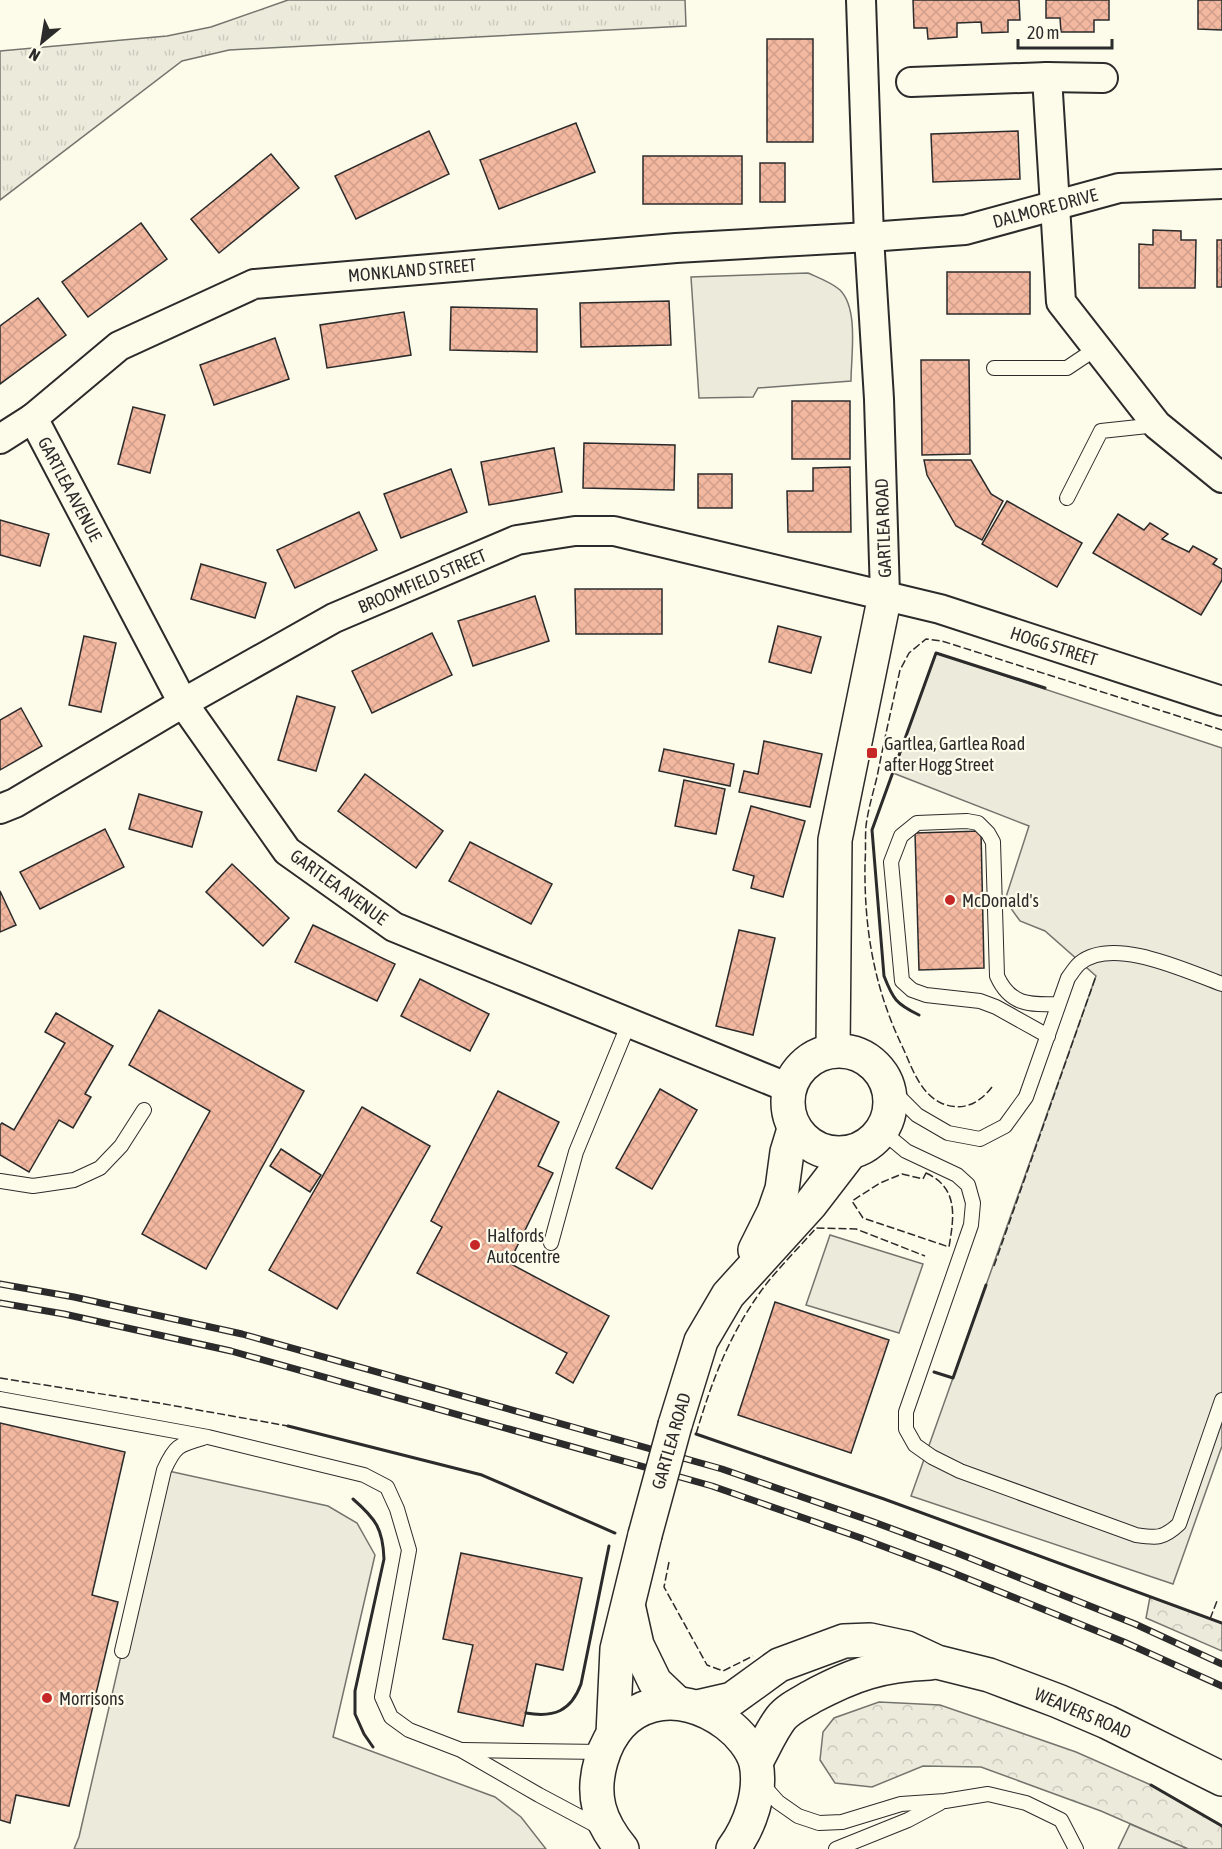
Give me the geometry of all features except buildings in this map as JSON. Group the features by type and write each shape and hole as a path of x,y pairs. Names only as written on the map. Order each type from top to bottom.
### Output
{"street":[{"name":"GARTLEA ROAD","path":"833,1050 835,840 885,595 879,399 869,237 861,0"},
{"path":"1047,77 1061,302 1157,425 1222,478"},
{"path":"911,82 1047,77 1103,78"},
{"name":"DALMORE DRIVE","path":"869,237 965,230 1119,188 1222,184"},
{"name":"MONKLAND STREET","path":"0,439 33,418 118,346 254,284 676,248 869,237"},
{"name":"GARTLEA AVENUE","path":"33,418 183,703 287,851 394,927 789,1088"},
{"name":"BROOMFIELD STREET","path":"0,809 15,803 183,703 334,618 517,540 575,531 614,531 885,595"},
{"name":"HOGG STREET","path":"885,595 940,609 1222,700"},
{"path":"789,1088 799,1068 812,1057 833,1050 863,1056 877,1068 888,1086 890,1111 882,1131"},
{"name":"GARTLEA ROAD","path":"736,1286 774,1212 782,1190 787,1152 794,1129 788,1112 789,1088"},
{"path":"794,1129 809,1145 830,1154 850,1153"},
{"name":"GARTLEA ROAD","path":"615,1841 599,1812 597,1790 598,1771 608,1743 617,1649 675,1425 701,1341 728,1295 810,1204 850,1153 869,1144 882,1131"},
{"name":"GARTLEA ROAD","path":"628,1604 637,1645 655,1682 686,1704 721,1719 734,1729 747,1744 757,1771"},
{"name":"WEAVERS ROAD","path":"608,1743 630,1716 652,1704 686,1704 732,1699 779,1665 844,1641 870,1640 907,1648 938,1662 989,1675 1058,1701 1107,1722 1222,1779"},
{"name":"WEAVERS ROAD","path":"733,1849 748,1824 754,1803 757,1771 782,1716 797,1705 838,1683 872,1670 938,1662"}],"lane":[{"path":"994,368 1066,368 1097,348"},
{"path":"1067,498 1101,431 1157,425"},
{"path":"1048,1036 996,1007 980,1001 926,995 912,990 902,981 891,862 901,836 909,828 917,824 968,821 978,823 988,832 993,842 997,976 1002,987 1020,1001 1032,1005 1058,1004"},
{"path":"888,1086 917,1115 940,1129 948,1133 980,1138 1005,1126 1026,1097 1068,978 1080,963 1102,953 1129,954 1222,984"},
{"path":"551,1243 576,1152 629,1023"},
{"path":"0,1181 33,1186 74,1180 100,1168 121,1146 144,1110"},
{"path":"882,1131 906,1151 957,1175 968,1185 973,1203 971,1225 906,1412 906,1429 915,1445 932,1457 960,1471 1136,1535 1153,1538 1168,1534 1179,1524 1222,1400"},
{"path":"0,1399 208,1437 364,1475 387,1487 397,1509 408,1550 382,1697 391,1717 409,1730 461,1750 615,1841"},
{"path":"122,1651 164,1470 171,1455 181,1444 208,1437"},
{"path":"461,1750 608,1743"},
{"path":"757,1771 778,1802 798,1816 819,1823 842,1822 901,1804 945,1801 988,1794 1026,1803 1061,1820 1076,1849"},
{"path":"836,1849 908,1820 945,1801"}],"green space":[{"path":"288,0 685,0 686,26 229,50 182,61 0,200 0,51 167,36 211,27"},
{"path":"808,273 833,285 846,298 853,333 851,381 758,388 753,397 699,398 691,277"},
{"path":"1150,1597 1222,1623 1222,1651 1146,1618"},
{"path":"879,1702 940,1705 1076,1752 1151,1785 1222,1826 1222,1849 1188,1849 1101,1811 981,1767 923,1766 872,1787 835,1783 820,1760 823,1732 834,1718"}],"shaded area":[{"path":"936,653 1222,748 1222,1446 1173,1584 911,1496 1096,976 1045,931 1020,921 1005,900 1029,826 893,773"},
{"path":"830,1235 923,1264 899,1333 806,1305"},
{"path":"164,1470 328,1506 357,1523 375,1555 333,1737 495,1797 521,1817 546,1849 74,1849 79,1837"},
{"path":"1130,1824 1188,1849 1118,1849"}],"railway":[{"path":"0,1284 74,1297 242,1334 722,1469 957,1553 1135,1624 1222,1664"},
{"path":"0,1303 64,1314 231,1351 712,1486 946,1570 1124,1642 1222,1686"}],"fence":[{"path":"992,1087 976,1102 956,1107 941,1103 927,1093 913,1072 893,1026 873,958 866,911 866,826 900,670 909,653 926,639 942,641 1222,730"},
{"path":"994,1266 1096,976"},
{"path":"926,1173 937,1179 944,1187 952,1204 949,1247 863,1218 852,1201 880,1183 902,1174 923,1179 926,1173"},
{"path":"696,1434 715,1378 739,1325 767,1283 816,1228 856,1229 925,1256"},
{"path":"0,1378 288,1426"},
{"path":"669,1562 664,1587 707,1665 723,1671 753,1656"},
{"path":"1210,1619 1217,1601"}],"wall":[{"path":"919,1015 896,1000 884,976 872,830 936,653 1045,688"},
{"path":"934,1372 953,1378 986,1285"},
{"path":"288,1426 482,1475 615,1533"},
{"path":"696,1434 884,1499 1222,1623"},
{"path":"353,1499 377,1525 382,1540 384,1559 355,1691 355,1714 373,1747"},
{"path":"526,1713 553,1713 567,1706 577,1693 581,1684 609,1546"},
{"path":"1151,1785 1222,1826"}],"place":[{"name":"Gartlea, Gartlea Road after Hogg Street","path":"872,753"},
{"name":"McDonald's","path":"950,900"},
{"name":"Halfords Autocentre","path":"475,1245"},
{"name":"Morrisons","path":"47,1698"}]}
